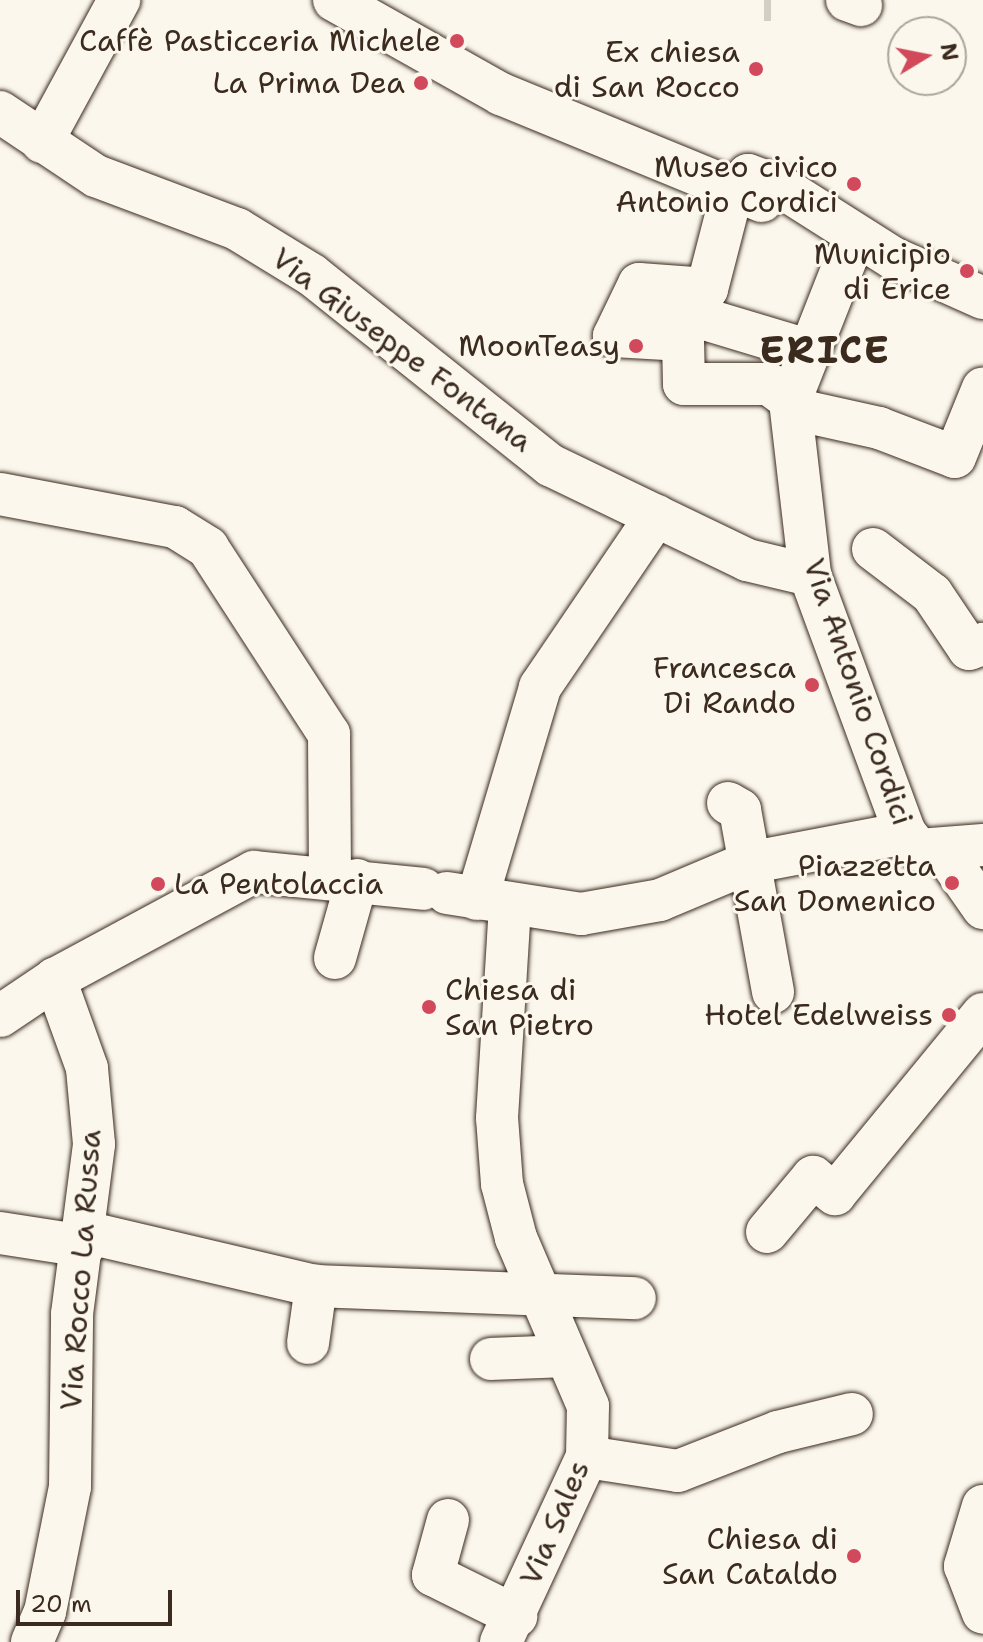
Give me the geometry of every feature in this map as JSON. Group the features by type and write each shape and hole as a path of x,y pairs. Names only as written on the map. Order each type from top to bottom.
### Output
{"street":[{"path":"42,142 119,0"},
{"path":"334,0 501,94 739,189 983,318"},
{"name":"Via Giuseppe Fontana","path":"0,112 96,176 237,229 312,275 550,465 747,560 810,575"},
{"path":"983,298 893,258 781,187 748,175 729,204 707,289 639,284 619,318 614,336 683,340 684,384 769,384 807,412 879,428 955,457 983,388"},
{"path":"790,401 850,249"},
{"path":"619,318 701,318 810,351"},
{"name":"Via Antonio Cordici","path":"790,401 810,575 919,840"},
{"path":"0,494 175,527 208,548 329,734 344,878 335,958"},
{"name":"Via Sales","path":"508,1629 587,1457 588,1406 516,1238 502,1184 497,1118 464,896 540,687 656,516"},
{"path":"873,549 932,594 969,649 983,644"},
{"path":"728,803 740,810 773,992"},
{"path":"919,840 983,908"},
{"path":"0,1016 55,979 254,872 344,878 594,911 660,900 748,863 919,840 983,845"},
{"name":"Via Rocco La Russa","path":"38,1627 70,1487 72,1314 85,1239 94,1144 87,1068 55,979"},
{"path":"767,1232 813,1177 835,1194 983,1014"},
{"path":"0,1233 85,1239 316,1286 635,1298"},
{"path":"308,1343 316,1286"},
{"path":"491,1359 565,1356"},
{"path":"587,1457 678,1471 778,1432 852,1414"},
{"path":"983,1506 965,1566 983,1613"},
{"path":"448,1520 433,1575 508,1629"}],"tunnel":[{"path":"764,0 771,0"}],"place":[{"name":"Caffè Pasticceria Michele","path":"457,41"},
{"name":"Ex chiesa di San Rocco","path":"756,69"},
{"name":"La Prima Dea","path":"421,83"},
{"name":"Museo civico Antonio Cordici","path":"854,184"},
{"name":"Municipio di Erice","path":"967,271"},
{"name":"MoonTeasy","path":"636,346"},
{"name":"Francesca Di Rando","path":"812,685"},
{"name":"Piazzetta San Domenico","path":"952,883"},
{"name":"La Pentolaccia","path":"158,884"},
{"name":"Chiesa di San Pietro","path":"429,1007"},
{"name":"Hotel Edelweiss","path":"949,1015"},
{"name":"Chiesa di San Cataldo","path":"854,1556"}],"district":[{"name":"ERICE","path":"825,350"}]}
